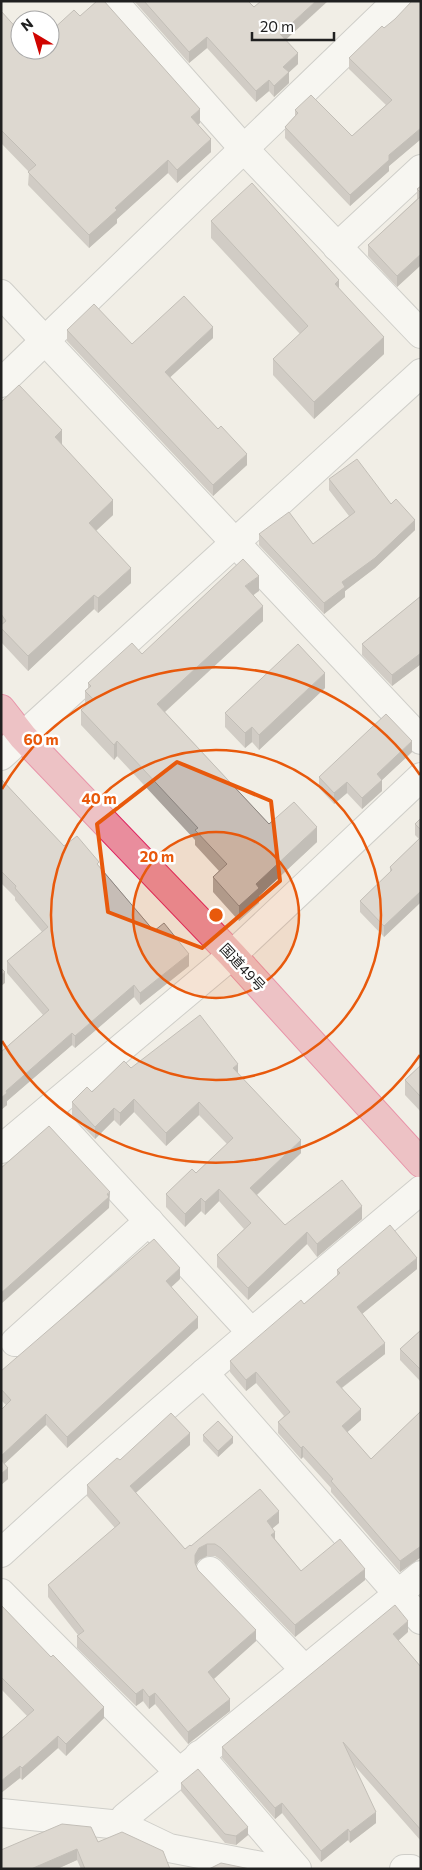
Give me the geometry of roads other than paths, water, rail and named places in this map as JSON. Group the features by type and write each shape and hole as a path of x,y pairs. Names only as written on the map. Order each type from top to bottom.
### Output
{"highway":[{"name":"国道49号","path":"1,709 23,737 232,955 421,1162"}],"street":[{"path":"113,1 244,149 421,334"},
{"path":"1,383 244,149 380,7"},
{"path":"337,247 421,169"},
{"path":"1,294 421,740"},
{"path":"1,756 421,373"},
{"path":"1,1149 232,955 421,777"},
{"path":"47,1111 251,1332"},
{"path":"1,1554 84,1477 251,1332 421,1190"},
{"path":"15,1342 149,1221"},
{"path":"204,1373 421,1620"},
{"path":"210,1571 304,1669"},
{"path":"121,1825 125,1817 199,1755 421,1575"},
{"path":"1,1593 179,1772"},
{"path":"199,1755 297,1869"},
{"path":"1,1814 121,1825 169,1848 209,1863 277,1869"},
{"path":"404,1869 411,1869"}]}
